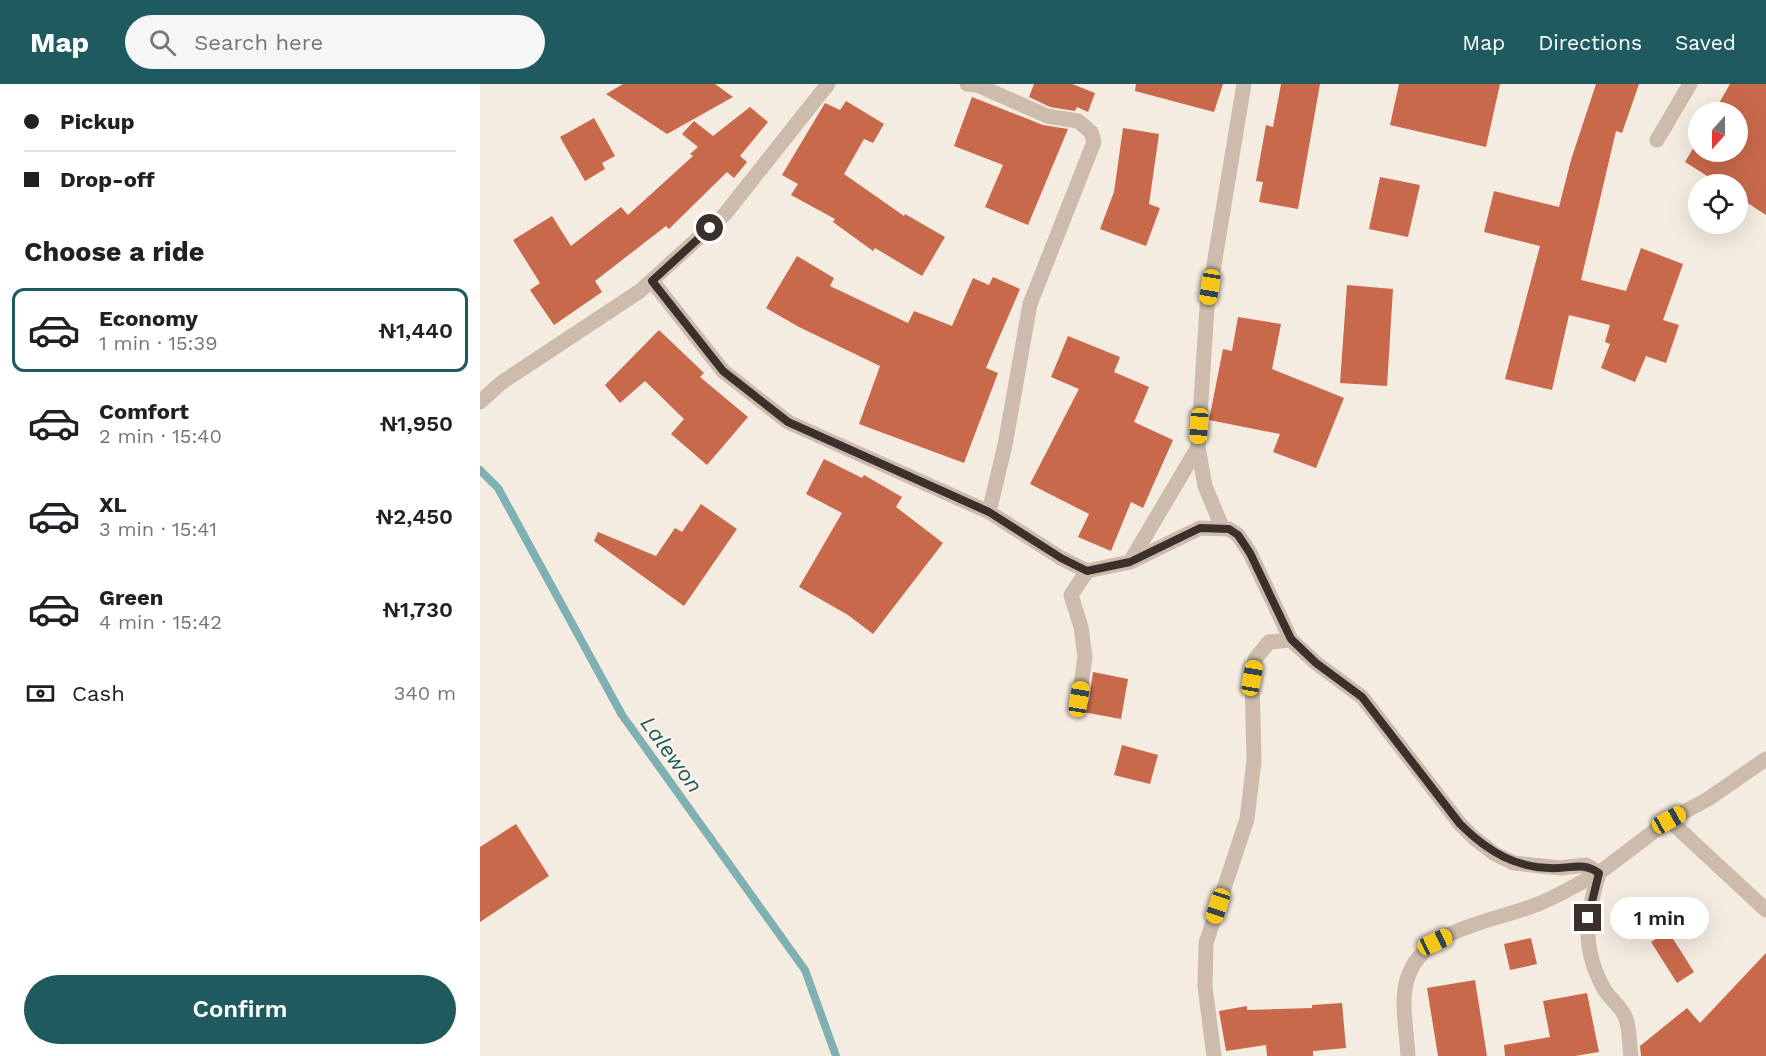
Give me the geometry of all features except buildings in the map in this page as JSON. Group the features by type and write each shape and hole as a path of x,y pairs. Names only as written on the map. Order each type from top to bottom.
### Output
{"street":[{"path":"480,402 501,383 652,281 725,214 828,84"},
{"path":"967,84 977,85 1047,117 1078,121 1091,132 1094,142 1030,304 1005,445 989,512"},
{"path":"1222,528 1205,486 1198,447 1207,307 1244,84"},
{"path":"1657,140 1690,84"},
{"path":"652,281 723,371 788,422 989,512 1061,558 1087,571 1130,562 1200,528 1222,528 1238,535 1250,553 1291,639 1316,663 1362,697 1460,824 1474,838 1495,854 1514,863 1560,868 1586,865 1599,873"},
{"path":"1130,562 1198,447"},
{"path":"1079,699 1085,657 1081,627 1071,595 1087,571"},
{"path":"1214,1056 1205,987 1206,943 1247,819 1254,760 1253,668 1255,659 1269,642 1291,639"},
{"path":"1408,1056 1405,998 1408,975 1420,955 1435,942 1462,930 1541,903 1599,873 1669,820 1708,799 1766,759"},
{"path":"1669,820 1766,910"},
{"path":"1599,873 1589,906 1586,930 1589,951 1605,990 1626,1018 1631,1056"}],"waterway":[{"name":"Lalewon","path":"480,470 498,488 622,715 805,970 836,1056"}],"route":[{"path":"710,228 652,281 723,371 788,422 989,512 1061,558 1087,571 1130,562 1200,528 1211,526 1229,529 1238,535 1250,553 1291,639 1316,663 1362,697 1460,824 1474,838 1495,854 1514,863 1560,868 1586,865 1599,873 1589,906 1588,918"}]}
